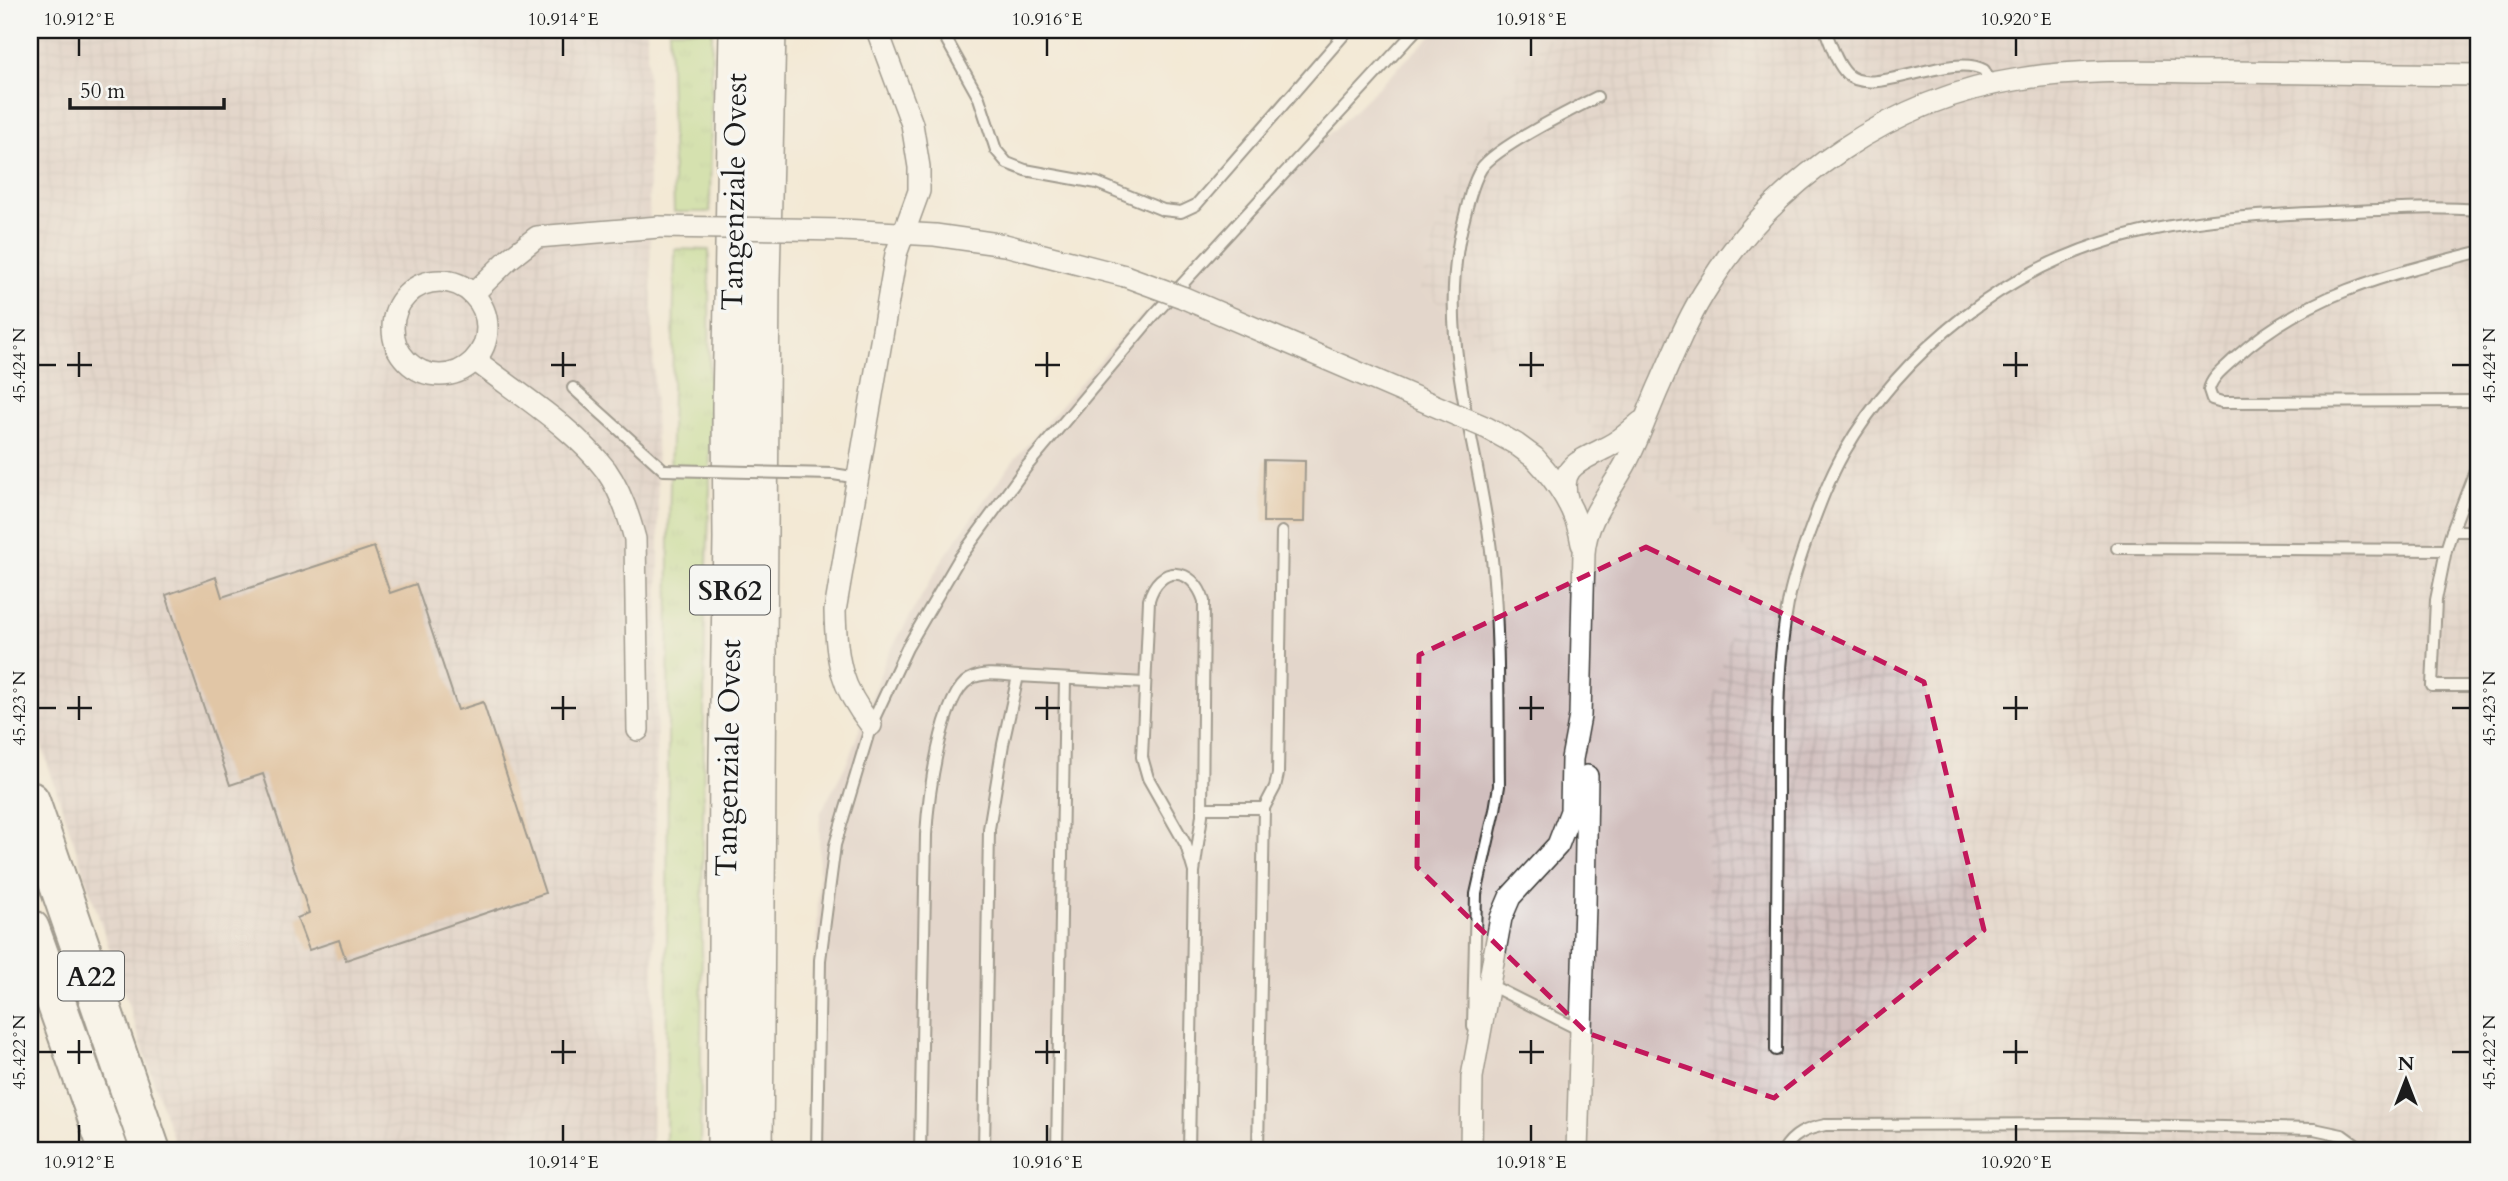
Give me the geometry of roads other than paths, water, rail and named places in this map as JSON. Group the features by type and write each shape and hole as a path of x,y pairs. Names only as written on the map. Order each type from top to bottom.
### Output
{"highway":[{"name":"Tangenziale Ovest","path":"725,1151 730,407 737,30"},
{"name":"Tangenziale Ovest","path":"755,1151 761,292 768,30"},
{"name":"A22","path":"30,801 151,1151"},
{"name":"A22","path":"30,929 109,1151"}],"street":[{"path":"871,725 850,696 843,678 835,611 896,254 919,191 919,167 912,124 877,30"},
{"path":"1471,1151 1472,1077 1481,980 1510,897 1558,845 1571,811 1572,759 1580,716 1585,537 1590,523 1627,460 1670,361 1708,285 1733,250 1765,214 1830,157 1884,125 1937,101 1991,84 2050,75 2147,72 2478,75"},
{"path":"473,294 509,259 537,237 659,227 843,230 935,235 1005,245 1125,275 1487,428 1535,458 1568,502"},
{"path":"446,281 458,284 473,294 484,312 487,324 482,349 475,360 453,373 440,375 415,368 397,350 392,325 401,301 409,291 420,284 446,281"},
{"path":"475,360 576,438 606,471 628,515 635,539 638,730"},
{"path":"1584,553 1581,533 1564,485 1569,471 1580,460 1622,438 1645,419"},
{"path":"1577,1151 1587,758 1580,716"}],"lane":[{"path":"941,30 979,98 996,150 1007,163 1025,170 1097,183 1173,212 1196,205 1348,30"},
{"path":"817,1151 820,960 835,845 871,725 907,648 959,559 1027,466 1153,316 1416,30"},
{"path":"1825,30 1843,69 1858,81 1875,81 1966,65 1984,70 1991,84"},
{"path":"1580,1030 1481,980 1476,894 1499,786 1498,616 1492,554 1457,373 1453,314 1454,273 1460,233 1470,196 1482,168 1488,160 1563,114 1597,97"},
{"path":"1776,1050 1779,677 1788,599 1822,496 1842,455 1864,420 1899,376 1929,345 1962,317 2003,290 2087,248 2123,236 2153,229 2240,218 2355,211 2478,210"},
{"path":"2478,252 2409,269 2356,286 2302,310 2250,345 2212,381 2209,390 2212,398 2221,402 2478,401"},
{"path":"573,388 664,470 833,474 859,478"},
{"path":"2478,463 2446,551 2436,600 2432,685 2478,686"},
{"path":"2452,531 2478,531"},
{"path":"1258,1151 1264,808 1275,787 1278,774 1282,532"},
{"path":"2117,548 2446,551"},
{"path":"1189,1151 1194,872 1202,808 1203,601 1200,590 1188,576 1178,574 1158,580 1149,600 1143,767 1186,845 1194,872"},
{"path":"920,1151 929,796 944,725 958,690 965,682 984,675 1145,683"},
{"path":"984,1151 989,829 1018,676"},
{"path":"1057,1151 1065,679"},
{"path":"1202,808 1264,808"},
{"path":"1783,1151 1797,1134 1825,1125 2078,1124 2314,1129 2342,1135 2364,1151"}]}
